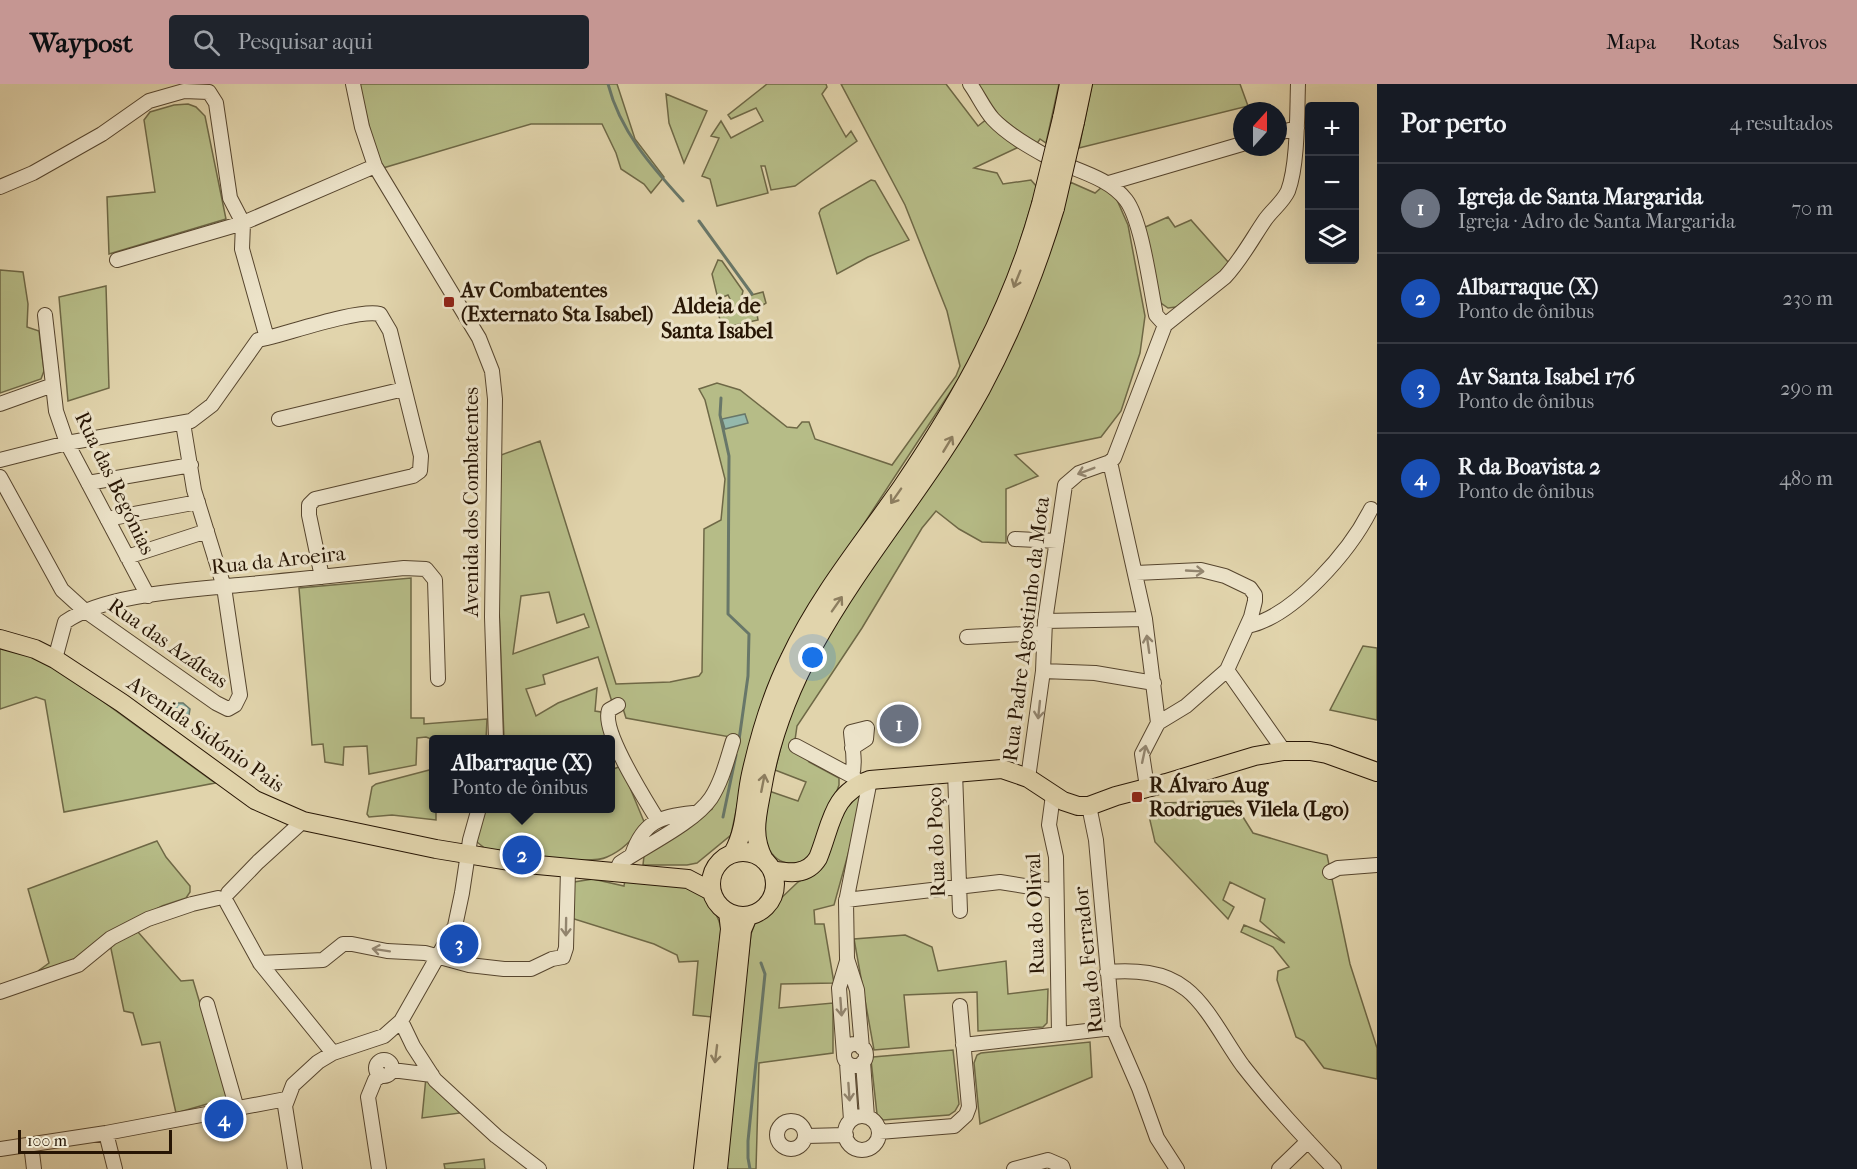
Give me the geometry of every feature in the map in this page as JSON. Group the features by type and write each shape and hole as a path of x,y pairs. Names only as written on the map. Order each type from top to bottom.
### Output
{"main road":[{"path":"1068,120 1069,84"},
{"path":"775,890 775,879 757,846 755,835 763,780 773,742 795,682 832,611 944,451 998,356 1024,299 1068,120 1083,84"},
{"path":"733,853 744,824 746,796 758,743 790,656 825,595 913,470 962,394 979,362 1048,206"},
{"name":"Avenida Sidónio Pais","path":"0,639 55,658 122,703 255,800 303,820 526,864 688,879"},
{"path":"792,873 768,865 756,854 733,853 719,861 714,869 710,884 711,891 714,900 728,912 738,916 748,916 766,907 775,890 792,873 808,869 815,863 837,805 845,794 861,780 1002,769 1028,778 1070,805 1089,806 1255,756 1284,751 1300,750 1327,754 1377,772"},
{"path":"688,879 714,869"},
{"path":"688,879 711,891"},
{"path":"703,1169 730,929 728,912"},
{"path":"718,1169 742,930 748,916"}],"street":[{"name":"Avenida dos Combatentes","path":"353,84 365,138 375,166 479,338 492,371 495,399 492,616 496,735"},
{"path":"970,84 994,119 1015,136 1046,156 1109,183 1125,198 1135,218 1156,315 1165,325"},
{"path":"1158,723 1145,619 1110,462 1114,458 1165,325 1226,278 1266,219 1287,193 1297,128 1298,84"},
{"path":"0,187 33,173 102,134 149,101 184,91 208,92 216,103 230,198 243,224 242,249 267,338"},
{"path":"1287,131 1297,128"},
{"path":"1109,183 1233,147"},
{"path":"117,260 243,224 375,166"},
{"path":"0,460 67,443 191,421 212,405 258,340 371,312 380,314 390,331 421,456 420,471 413,476 315,499 309,505 322,577"},
{"name":"Rua das Begónias","path":"45,315 56,411 67,443 148,596"},
{"path":"0,404 53,385"},
{"path":"279,419 404,389"},
{"path":"183,423 198,502 224,587"},
{"name":"Rua Padre Agostinho da Mota","path":"1028,778 1043,671 1044,627 1065,485 1079,473 1110,462"},
{"path":"88,483 191,465"},
{"name":"Rua das Azáleas","path":"0,477 62,590 84,610 216,703 228,709 235,705 240,695 224,587"},
{"path":"107,519 198,502"},
{"path":"1248,626 1259,624 1306,593 1363,525 1371,509"},
{"path":"128,557 207,531"},
{"path":"1015,539 1057,541"},
{"name":"Rua da Aroeira","path":"55,658 64,622 84,610 107,603 224,587 404,568 426,569 435,580 438,678"},
{"path":"1136,573 1201,570 1225,576 1250,588 1256,601 1248,626 1227,670 1191,701 1158,723 1143,750 1142,761 1147,787"},
{"path":"967,637 1044,627 1145,619"},
{"path":"1227,670 1284,751"},
{"path":"1043,671 1095,673 1154,688 1171,704 1191,701"},
{"path":"613,735 607,718 609,710 618,705"},
{"path":"615,739 624,763 657,819"},
{"path":"615,873 620,863 696,813 709,800 717,788 733,741"},
{"path":"796,746 861,780"},
{"path":"852,748 855,768 861,780 846,900 847,959 855,986 867,1117"},
{"name":"Rua do Poço","path":"954,772 960,911"},
{"name":"Rua do Olival","path":"1053,795 1049,825 1056,857 1059,1033"},
{"name":"Rua do Ferrador","path":"1089,806 1096,840 1113,1028 1139,1088 1157,1138 1177,1169"},
{"path":"295,1169 285,1114 286,1099 297,1079 318,1062 333,1053 384,1036 401,1021 439,956 458,916 467,854 478,813"},
{"path":"632,855 639,836 657,819 696,813"},
{"path":"0,992 78,965 111,938 148,919 192,904 224,898 303,820"},
{"path":"1330,872 1338,867 1377,865"},
{"path":"260,963 323,960 343,944 352,944 387,951 415,952 504,969 531,969 552,959 563,957 566,948 568,869"},
{"path":"846,900 1000,882 1056,891"},
{"path":"224,898 260,963 333,1053"},
{"path":"847,959 840,985 851,1120 846,1135 851,1145 856,1148 867,1149 876,1143 879,1132 875,1122 861,1116 851,1120"},
{"path":"1107,972 1135,970 1166,978 1185,988 1197,999 1271,1101 1334,1169"},
{"path":"840,985 849,982 855,986"},
{"path":"207,1004 237,1109"},
{"path":"879,1132 954,1126 961,1120 969,1107 960,1006"},
{"path":"401,1021 413,1046 432,1075 496,1136 539,1169"},
{"path":"963,1045 1113,1028"},
{"path":"371,1040 385,1069"},
{"path":"846,1059 847,1048 853,1045 863,1055"},
{"path":"385,1069 432,1075"},
{"path":"379,1169 368,1097 371,1087 385,1069"},
{"path":"0,1149 106,1133 286,1099"},
{"path":"106,1133 116,1169"},
{"path":"806,1136 846,1135"},
{"path":"1279,1169 1308,1141"},
{"path":"31,1144 34,1169"},
{"path":"1014,1169 1048,1160 1063,1169"}],"green space":[{"path":"359,84 617,84 635,139 664,177 651,193 644,184 621,169 602,124 531,124 383,168 373,143"},
{"path":"767,84 826,84 827,87 822,94 846,137 851,131 857,141 795,186 771,190 765,166 761,166 768,193 717,206 710,179 702,176 719,138 711,136 721,121 731,138 763,121 756,108 731,119 728,115"},
{"path":"841,84 946,84 978,126 987,119 1021,146 974,168 997,173 1003,184 1031,180 1037,187 1010,274 984,334 964,371 827,580 751,739 731,835 697,863 643,865 644,856 712,809 736,738 626,718 620,699 612,702 598,657 543,675 545,684 526,689 536,716 558,703 597,688 595,711 601,712 609,735 504,735 498,580 501,455 540,441 616,684 670,682 699,676 702,672 704,529 721,520 725,479 705,400 699,389 717,383 740,390 787,427 797,428 802,422 809,422 815,439 892,465 956,376 960,366 947,311 905,205","holes":["549,592 557,623 584,614 589,627 513,654 521,596"]},
{"path":"978,84 1059,84 1046,143 1040,139 1036,145 992,110"},
{"path":"1092,84 1240,84 1247,102 1233,102 1233,110 1079,148"},
{"path":"666,94 707,111 684,163 669,123"},
{"path":"188,104 196,107 205,116 226,219 109,254 107,197 155,192 144,120 150,112 174,105"},
{"path":"871,180 875,181 909,240 868,257 837,274 819,213 821,209"},
{"path":"1070,182 1095,193 1102,187 1117,200 1128,225 1145,316 1140,353 1121,411 1101,437 1015,455 1038,476 1006,489 1006,543 982,542 959,529 936,511 922,528 862,628 797,726 795,740 809,762 839,778 839,785 815,853 796,863 783,862 772,854 766,844 762,834 762,825 769,791 798,801 806,782 775,770 787,723 807,675"},
{"path":"1168,217 1175,227 1191,220 1229,263 1218,277 1176,307 1168,308 1158,301 1143,228"},
{"path":"718,260 722,261 743,291 744,297 763,292 766,303 758,310 758,320 722,328 716,304 730,299 728,295 718,299 712,274"},
{"path":"0,270 23,272 28,304 27,327 39,331 44,371 41,379 0,393"},
{"path":"106,286 109,388 68,401 59,297"},
{"path":"411,578 411,718 424,718 424,724 487,719 486,735 429,735 429,738 417,738 416,765 369,774 367,746 344,747 343,765 325,762 323,744 312,745 299,588"},
{"path":"0,645 37,658 75,681 215,783 64,812 45,700 36,697 0,709"},
{"path":"1363,646 1377,648 1377,720 1330,710"},
{"path":"621,766 645,824 619,851 598,859 550,858 487,850 477,842 478,831 485,813 615,813 615,768"},
{"path":"429,770 429,813 436,813 436,820 392,815 369,817 367,814 372,787"},
{"path":"865,793 834,905 814,910 815,924 824,924 834,983 781,984 779,1008 833,1003 833,1053 759,1063 756,1169 723,1169 751,934 755,923 798,882 821,868 843,811 854,795"},
{"path":"1233,801 1253,833 1327,855 1350,964 1377,1048 1377,1079 1324,1068 1304,1041 1296,1037 1277,980 1278,971 1289,967 1273,947 1241,932 1244,925 1285,943 1260,921 1265,899 1230,882 1223,900 1234,907 1228,919 1155,842 1149,816 1160,818 1160,803"},
{"path":"157,841 166,857 190,886 190,892 186,898 162,906 118,929 85,957 38,971 49,963 28,889"},
{"path":"593,879 624,886 625,880 673,884 695,891 712,907 721,929 712,1017 693,1015 698,961 679,962 677,955 654,944 571,918 574,882"},
{"path":"138,932 181,981 193,980 228,1098 176,1113 160,1042 142,1045 133,1013 124,1011 110,944"},
{"path":"905,935 932,947 938,971 1006,961 1008,994 1048,989 1047,1023 1043,1027 978,1031 977,992 904,995 909,1047 874,1050 854,939"},
{"path":"1090,1042 1092,1077 980,1124 974,1063 977,1055"},
{"path":"953,1050 959,1104 955,1111 949,1115 883,1120 877,1114 871,1060 873,1057"},
{"path":"426,1077 460,1113 422,1118"},
{"path":"484,1159 485,1169 445,1169 444,1164"}],"water":[{"path":"745,414 748,423 725,429 722,419"},
{"path":"176,703 183,703 190,709 188,721 185,722 173,714 172,707"}],"waterway":[{"path":"608,84 620,117 638,147 683,201"},
{"path":"699,221 752,294"},
{"path":"721,398 720,415 729,456 728,614 749,634 748,676 739,740"},
{"path":"723,817 736,755"},
{"path":"750,1169 748,1141 765,974 761,963"}],"place":[{"name":"Av Combatentes (Externato Sta Isabel)","path":"449,302"},
{"name":"Igreja de Santa Margarida","path":"899,724"},
{"name":"R Álvaro Aug Rodrigues Vilela (Lgo)","path":"1137,797"},
{"name":"Albarraque (X)","path":"522,855"},
{"name":"Av Santa Isabel 176","path":"459,944"},
{"name":"R da Boavista 2","path":"224,1119"}],"district":[{"name":"Aldeia de Santa Isabel","path":"717,318"}]}
